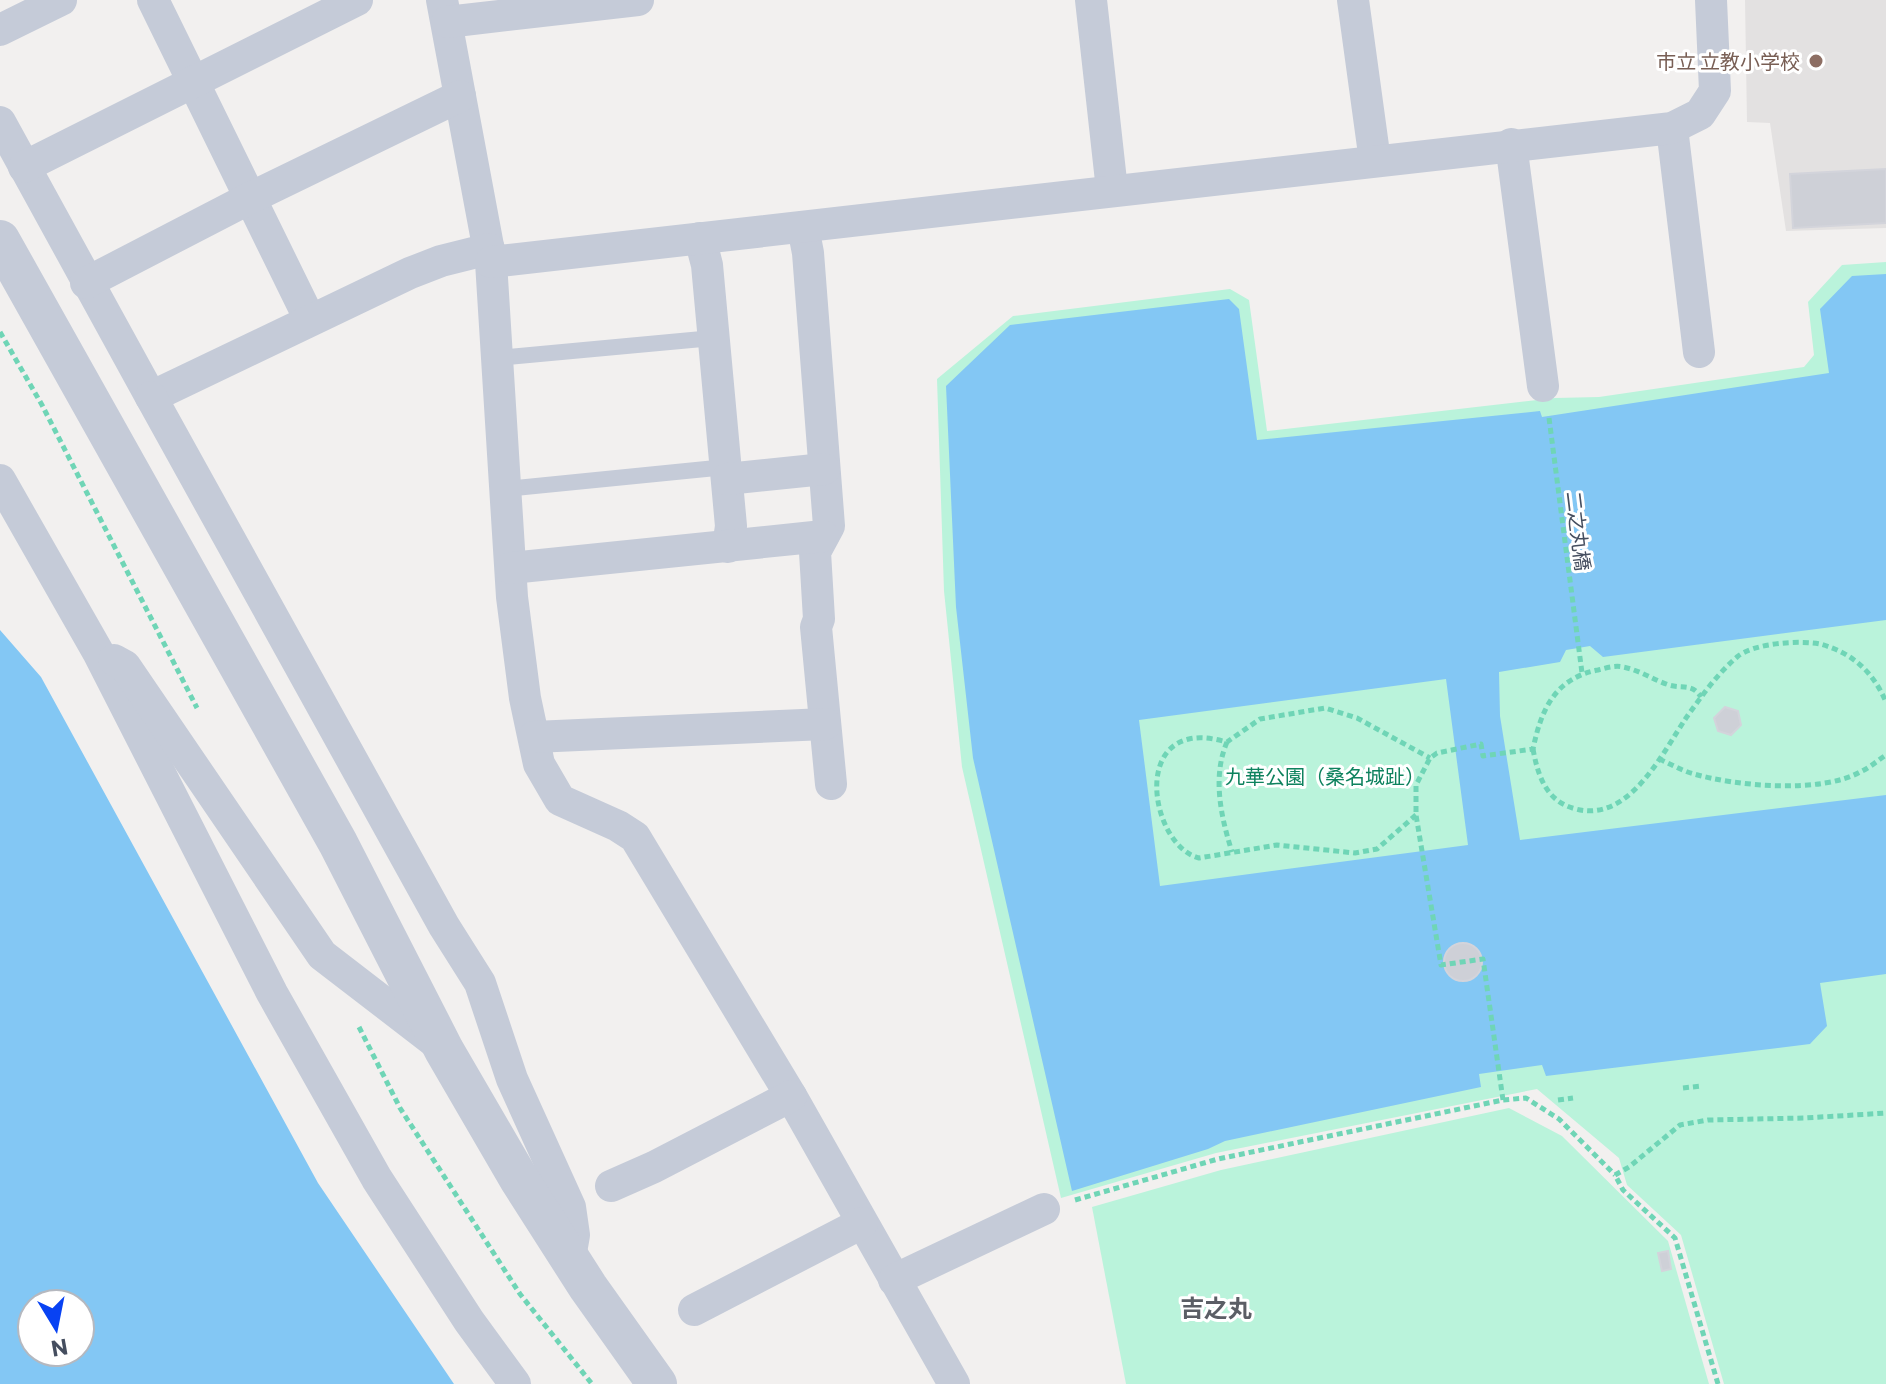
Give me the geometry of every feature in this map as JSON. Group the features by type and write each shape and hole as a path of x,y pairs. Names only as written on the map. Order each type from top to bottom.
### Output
{"street":[{"path":"0,30 61,0"},
{"path":"153,0 310,320"},
{"path":"24,167 357,0"},
{"path":"638,0 445,11 490,256 511,568 525,698 539,764 560,800 635,837 791,1096 954,1384"},
{"path":"1091,0 1112,190"},
{"path":"1353,0 1375,161"},
{"path":"151,397 441,261 803,227 1672,128 1700,114 1715,91 1711,0"},
{"path":"86,283 250,198 460,96"},
{"path":"0,122 86,283 422,887 480,983 512,1079 570,1207 574,1235 570,1258"},
{"path":"1672,128 1699,352"},
{"path":"1511,144 1545,398"},
{"path":"803,227 808,253 829,526 815,552 819,619 816,627 831,784"},
{"path":"700,238 707,265 731,526 728,547"},
{"path":"0,240 338,843 444,1050 519,1179 657,1384"},
{"path":"726,473 824,469"},
{"path":"0,480 98,652 272,993 377,1179 469,1321 515,1384"},
{"path":"511,568 823,536"},
{"path":"98,652 125,666 322,955 444,1050"},
{"path":"534,737 825,724"},
{"path":"611,1186 791,1096"},
{"path":"894,1280 1044,1209"},
{"path":"694,1310 862,1223"}],"lane":[{"path":"497,358 713,338"},
{"path":"506,489 726,473"}],"path":[{"name":"二之丸橋","path":"1545,398 1582,673"},
{"path":"1701,697 1691,686 1671,686 1623,667 1582,673 1554,696 1542,712 1533,749 1536,768 1552,798 1563,806 1582,811 1610,807 1629,795 1659,759 1701,697 1738,656 1749,650 1811,642 1849,655 1866,668 1886,702"},
{"path":"1232,852 1220,805 1222,754 1227,742 1260,719 1325,708 1357,718 1430,758"},
{"path":"1227,742 1199,737 1187,739 1171,746 1163,755 1158,769 1157,792 1161,812 1171,833 1191,856 1199,858 1289,845 1355,853 1377,849 1416,815"},
{"path":"1503,1100 1483,959 1441,965 1416,815 1416,785 1430,758 1443,750 1481,744 1483,756 1533,749"},
{"path":"1659,759 1692,774 1729,782 1797,786 1843,779 1859,773 1886,755"},
{"path":"1683,1088 1701,1086"},
{"path":"1044,1209 1218,1159 1503,1100 1526,1098 1559,1119 1615,1175 1623,1190 1675,1238 1718,1384"},
{"path":"1558,1100 1573,1098"},
{"path":"1615,1175 1680,1125 1708,1120 1886,1113"}],"shaded area":[{"name":"市立 立教小学校","path":"1745,0 1886,0 1886,228 1786,231 1770,123 1747,122"}],"green space":[{"name":"九華公園（桑名城趾）","path":"1886,262 1886,1384 1724,1384 1681,1235 1627,1185 1619,1158 1537,1089 1216,1153 1061,1198 962,767 944,591 937,379 1013,316 1230,289 1249,300 1267,431 1555,398 1599,397 1804,367 1814,355 1808,302 1842,265"},
{"path":"1509,1108 1562,1136 1668,1241 1709,1384 1126,1384 1092,1207 1221,1170"}],"water":[{"name":"九華公園（桑名城趾）","path":"1886,274 1886,620 1603,657 1590,646 1566,650 1560,662 1499,672 1500,716 1520,840 1886,795 1886,974 1820,983 1827,1026 1810,1044 1546,1076 1542,1065 1479,1074 1481,1087 1225,1141 1072,1191 973,758 956,607 946,386 1010,325 1229,299 1239,309 1257,440 1540,411 1542,417 1829,373 1820,309 1852,276","holes":["1446,679 1468,845 1160,886 1139,720"]},
{"path":"0,630 41,677 318,1183 454,1384 0,1384"}],"building":[{"path":"1886,169 1886,223 1793,228 1790,174"},
{"path":"1725,707 1738,711 1741,725 1731,735 1718,731 1714,718"},
{"path":"1463,943 1476,949 1482,962 1476,975 1463,981 1450,975 1444,962 1450,949"},
{"path":"1668,1251 1671,1269 1662,1271 1658,1253"}],"place":[{"name":"市立 立教小学校","path":"1816,61"}],"district":[{"name":"吉之丸","path":"1216,1307"}]}
